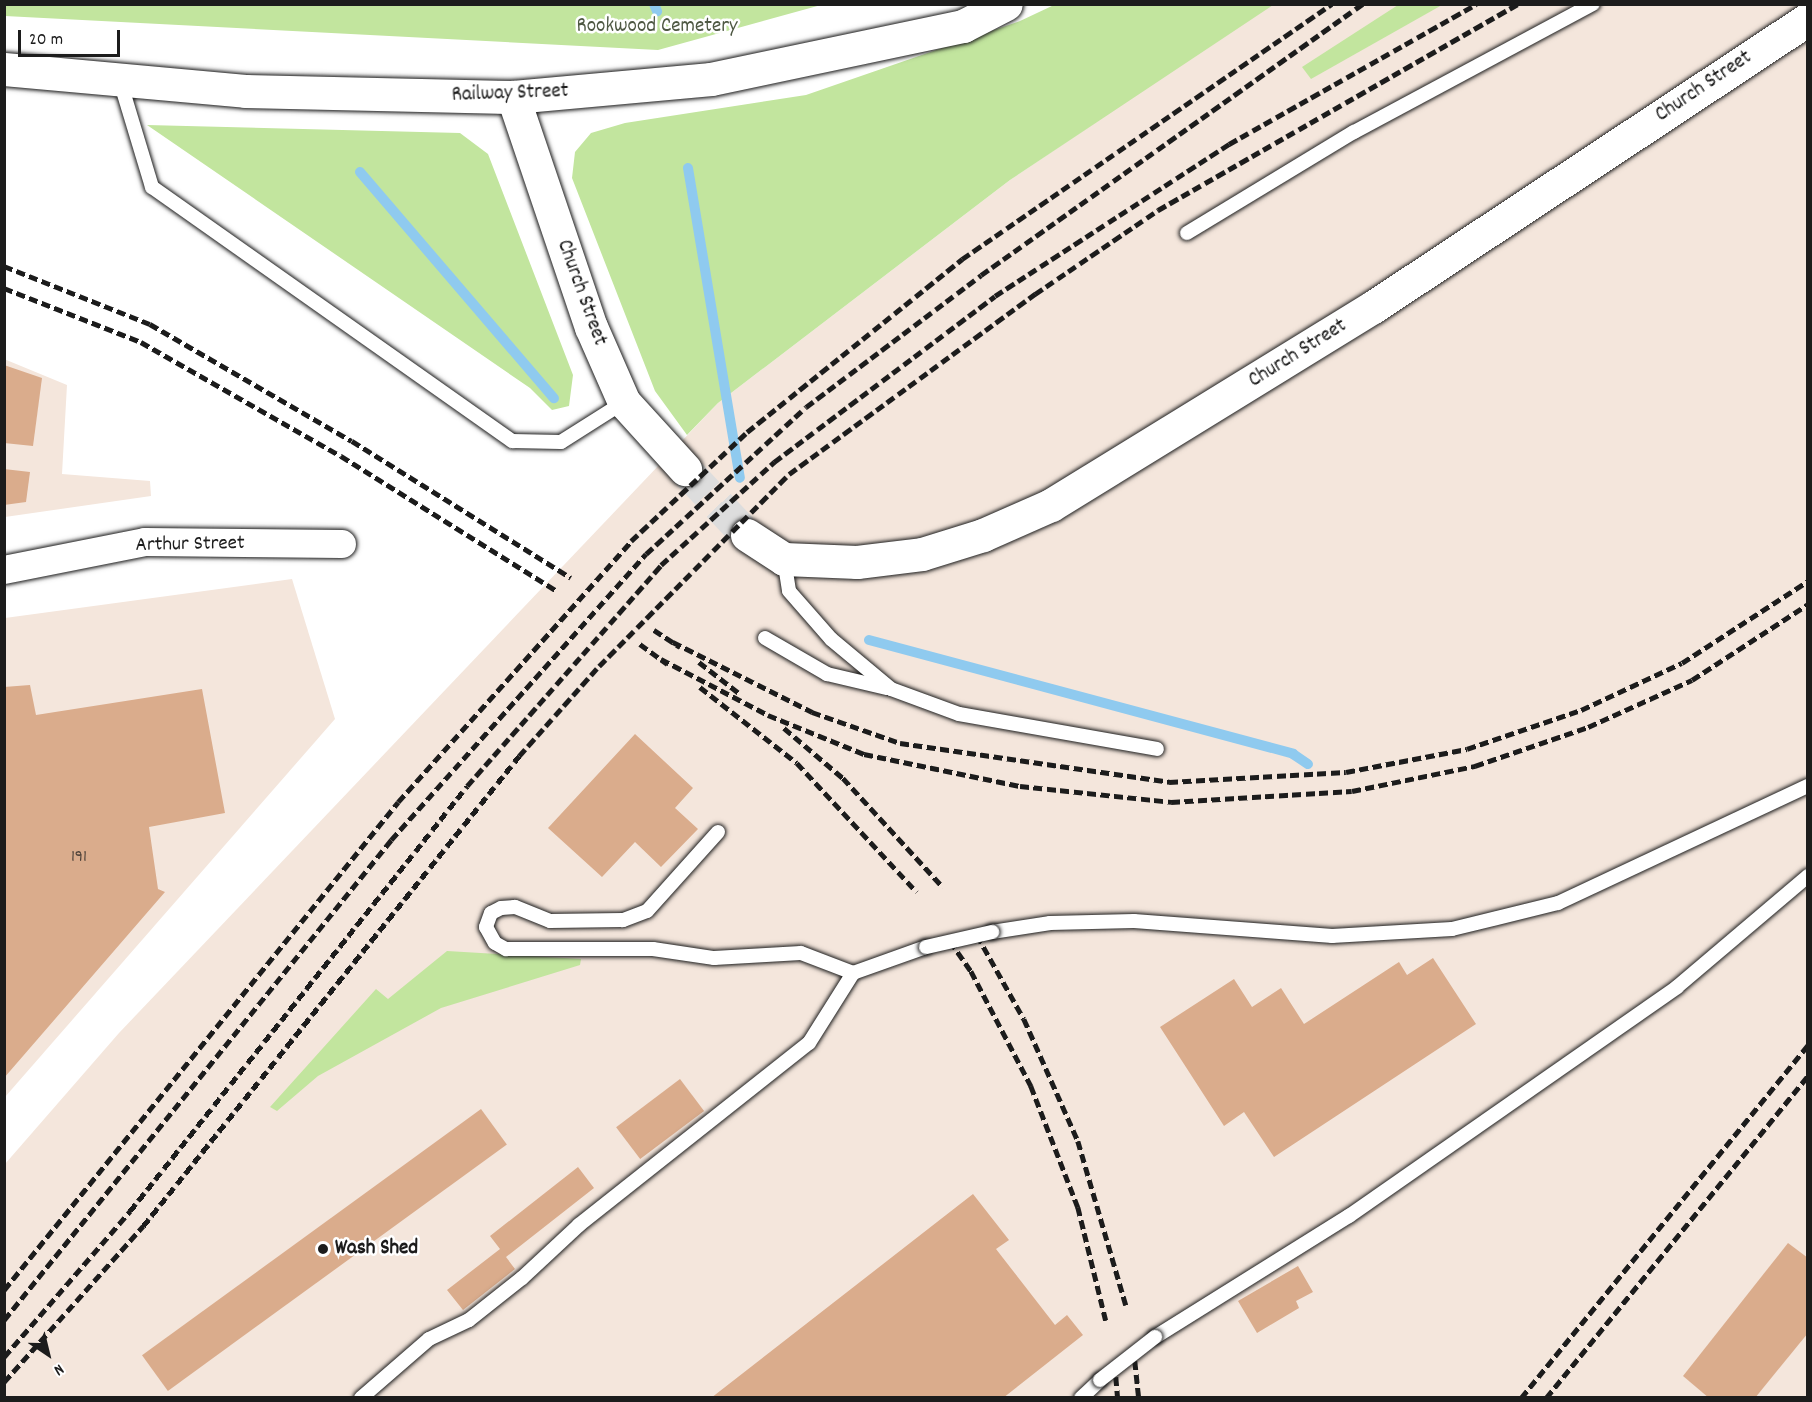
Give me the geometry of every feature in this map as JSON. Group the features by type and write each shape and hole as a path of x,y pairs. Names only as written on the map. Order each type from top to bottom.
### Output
{"main road":[{"name":"Railway Street","path":"4,69 245,91 513,97 711,79 963,26 1006,4"},
{"name":"Church Street","path":"784,559 857,562 922,554 982,536 1051,505 1373,307 1808,19"},
{"name":"Church Street","path":"513,97 591,327 624,402 685,469"},
{"path":"747,535 784,559"}],"street":[{"name":"Arthur Street","path":"4,570 145,542 342,544"}],"lane":[{"path":"1187,233 1354,132 1593,4"},
{"path":"119,79 152,187 512,441 561,442 624,402"},
{"path":"784,559 789,591 831,639 891,689"},
{"path":"765,638 827,674 891,689 959,714 1157,749"},
{"path":"361,1398 429,1339 469,1320 522,1278 579,1225 809,1043 853,973 926,947 992,932 1050,923 1134,921 1332,936 1452,929 1558,903 1808,786"},
{"path":"718,832 647,911 623,920 550,921 515,907 501,908 491,913 486,927 495,943 506,949 653,949 714,958 801,953 853,973"},
{"path":"1081,1398 1100,1380 1155,1337 1358,1210 1677,987 1808,876"}],"shaded area":[{"path":"1270,5 1807,5 1807,1397 5,1398 5,1164 119,1033 718,403 1010,180"},
{"path":"4,359 67,385 62,474 150,481 151,496 5,517"},
{"path":"292,579 335,719 5,1097 5,618"}],"green space":[{"name":"Rookwood Cemetery","path":"4,5 821,5 658,50 5,16"},
{"path":"1054,5 1273,5 1010,180 718,403 687,435 655,391 572,178 575,152 591,133 625,123 806,95 1020,21"},
{"path":"1398,5 1442,5 1311,79 1302,67"},
{"path":"147,125 460,133 488,154 573,375 569,406 552,410 530,388"},
{"path":"447,951 581,959 580,965 441,1008 318,1076 277,1111 270,1107 376,989 388,999"}],"building":[{"path":"4,365 42,378 33,446 4,443"},
{"path":"4,469 30,472 26,502 4,505"},
{"path":"30,685 36,715 202,689 225,813 149,827 158,889 165,892 4,1078 4,687"},
{"path":"635,734 693,788 675,808 698,829 661,867 635,842 602,877 548,828"},
{"path":"1433,958 1476,1024 1274,1157 1244,1112 1224,1126 1160,1027 1234,979 1252,1007 1281,988 1304,1024 1399,962 1407,975"},
{"path":"680,1079 704,1111 640,1159 616,1127"},
{"name":"Wash Shed","path":"481,1109 507,1145 168,1391 142,1355"},
{"path":"578,1167 594,1188 506,1257 515,1269 463,1310 447,1290 500,1249 490,1236"},
{"path":"973,1194 1009,1240 996,1249 1055,1325 1067,1315 1083,1335 1003,1398 711,1398"},
{"path":"1788,1243 1808,1258 1808,1333 1755,1398 1709,1398 1683,1376"},
{"path":"1298,1266 1313,1292 1296,1301 1299,1308 1257,1333 1238,1301"}],"waterway":[{"path":"654,4 657,11"},
{"path":"688,168 740,478"},
{"path":"360,172 554,398"},
{"path":"869,640 1293,754 1308,764"}],"tunnel":[{"path":"685,469 747,535"}],"railway":[{"path":"4,1290 398,802 631,541 747,432 962,259 1332,4"},
{"path":"4,1320 391,840 646,554 806,407 981,275 1362,4"},
{"path":"4,1357 130,1211 467,786 661,565 774,462 995,296 1229,144 1476,4"},
{"path":"4,1382 143,1226 519,756 599,666 789,474 1035,294 1158,210 1517,4"},
{"path":"4,266 150,324 352,441 571,578"},
{"path":"4,288 141,342 341,456 557,591"},
{"path":"673,642 812,712 900,743 1169,782 1346,772 1467,749 1581,710 1682,663 1808,581"},
{"path":"661,659 768,715 864,754 1020,786 1171,802 1352,791 1475,766 1588,727 1692,680 1808,604"},
{"path":"654,630 680,647"},
{"path":"640,644 668,664"},
{"path":"699,662 739,693"},
{"path":"700,687 797,763 917,892"},
{"path":"784,728 843,778 943,887"},
{"path":"977,935 1024,1019 1078,1141 1126,1305"},
{"path":"950,941 971,971 1031,1086 1078,1207 1106,1321"},
{"path":"1521,1398 1808,1045"},
{"path":"1546,1398 1808,1076"},
{"path":"1135,1361 1139,1398"},
{"path":"1116,1377 1118,1398"}],"place":[{"name":"Wash Shed","path":"323,1249"}]}
